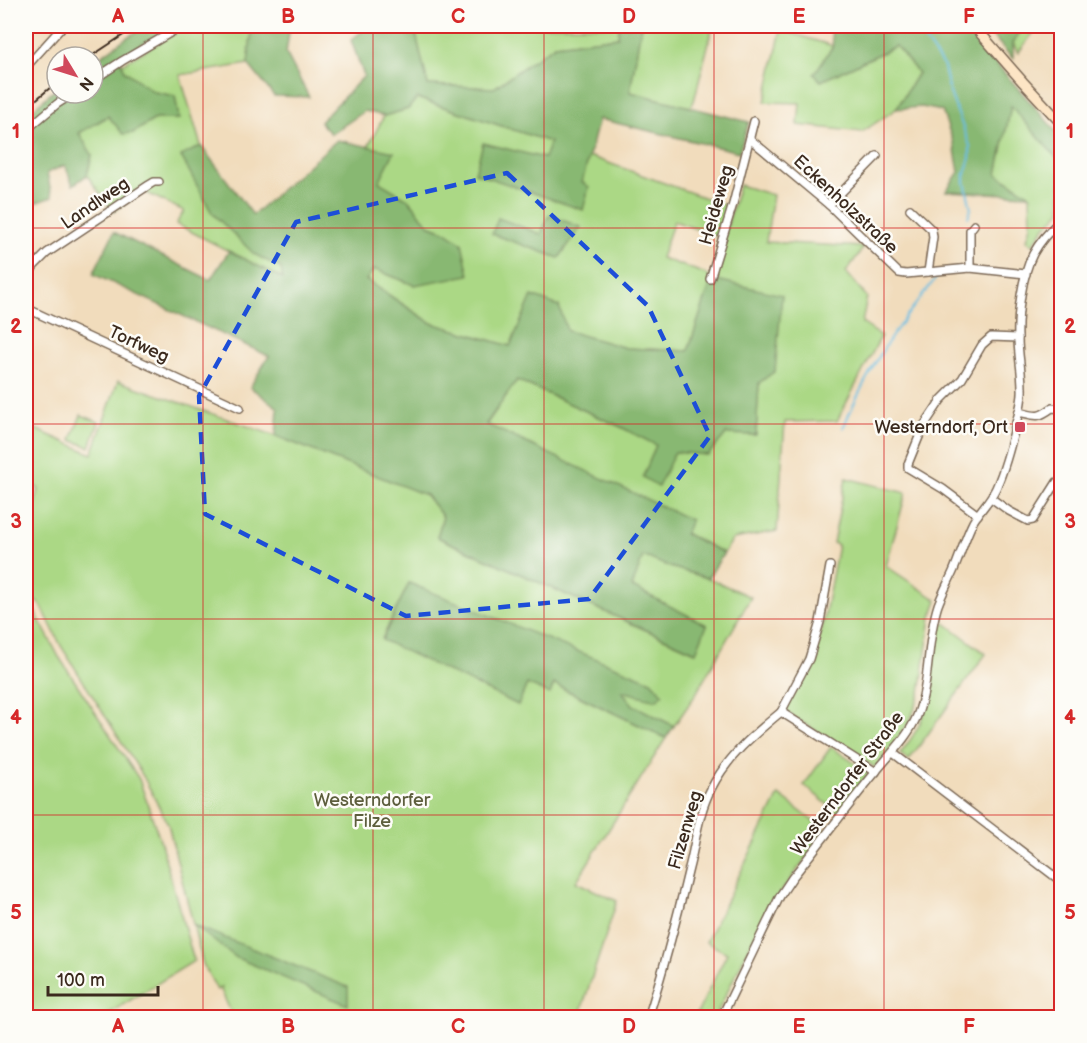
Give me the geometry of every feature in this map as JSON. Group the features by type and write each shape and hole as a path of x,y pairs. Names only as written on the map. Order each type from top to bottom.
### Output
{"main road":[{"path":"974,26 1062,124"}],"street":[{"path":"26,67 63,26"},
{"path":"105,72 182,26"},
{"path":"26,130 56,105"},
{"name":"Heideweg","path":"710,279 733,204 754,121"},
{"name":"Eckenholzstraße","path":"750,139 830,205 899,273 970,268 1026,274"},
{"path":"830,205 877,156"},
{"name":"Landlweg","path":"26,279 34,266 47,253 149,185 159,182"},
{"path":"910,209 932,230 928,272"},
{"name":"Westerndorfer Straße","path":"721,1017 780,896 893,753 910,729 920,708 939,603 972,525 997,487 1008,454 1023,387 1018,338 1020,306 1026,274 1033,254 1048,233 1062,219"},
{"path":"970,268 970,230 974,225"},
{"name":"Torfweg","path":"26,308 240,408"},
{"path":"978,514 908,468 908,464 923,427 941,400 962,379 982,345 991,337 1018,338"},
{"path":"1018,412 1038,416 1052,408 1062,409"},
{"path":"991,498 1009,512 1028,521 1033,520 1057,482"},
{"path":"830,566 820,622 809,659 781,712 876,772"},
{"name":"Filzenweg","path":"648,1017 665,967 703,805 729,761 753,735 781,712"},
{"path":"893,753 1062,882"}],"highlighted area":[{"path":"507,173 648,306 710,436 589,599 406,616 205,514 199,396 296,222"}],"green space":[{"path":"147,26 173,26 119,57 125,71 154,92 175,96 179,119 155,119 133,133 123,134 108,116 79,133 92,155 87,175 73,185 65,165 47,173 52,197 26,206 26,115 45,98 45,105 105,105 105,53"},
{"path":"187,26 252,26 248,64 180,75 201,146 181,157 254,254 281,268 283,279 176,224 184,211 143,191 113,212 87,175 92,155 79,133 109,116 133,133 155,119 179,119 175,96 154,92 125,71 122,64"},
{"path":"252,26 290,26 286,53 309,97 274,96 248,64"},
{"path":"369,26 414,26 428,85 494,88 555,45 618,37 619,26 641,26 630,92 749,122 739,152 599,119 582,182 589,187 583,210 475,173 483,143 544,158 550,142 417,98 408,109 384,116 365,111 331,134 320,122 364,76 351,40"},
{"path":"414,26 619,26 619,37 555,45 494,88 428,85"},
{"path":"641,26 713,26 691,107 630,92"},
{"path":"830,26 963,26 1061,137 1061,163 1011,106 997,174 1030,195 946,191 959,172 954,144 942,111 922,107 896,109 918,73 896,46 821,81 814,74 833,46"},
{"path":"984,26 1024,26 1013,43 1013,59"},
{"path":"1024,26 1034,32 1018,53 1013,43"},
{"path":"781,30 833,46 815,74 821,81 896,46 918,73 896,109 862,132 798,125 800,103 765,102"},
{"path":"416,98 551,142 545,159 476,173 583,209 582,182 589,156 728,206 719,237 674,221 661,258 706,274 712,279 688,351 626,348 567,331 510,346 431,323 366,280 374,269 414,285 446,232 431,226 408,199 378,182 394,152 368,147 384,116 408,109"},
{"path":"1011,105 1061,163 1061,211 1032,245 1027,240 1031,225 1030,195 997,174"},
{"path":"337,140 394,152 379,182 408,199 431,226 446,232 462,243 469,275 414,285 374,269 366,280 431,323 510,346 532,296 559,306 567,331 626,348 688,351 712,279 782,295 775,371 759,383 756,435 726,434 708,455 675,452 658,487 643,477 656,445 517,380 486,424 691,520 685,534 724,553 708,578 643,556 632,587 707,625 696,652 437,537 443,517 426,495 276,436 278,408 250,387 269,356 93,274 114,232 210,280 229,251 283,279 281,268 254,254 212,213 181,156 201,146 253,215"},
{"path":"739,185 773,195 766,242 864,247 846,272 867,297 862,323 881,336 837,421 785,422 777,531 733,539 724,553 685,533 690,520 486,425 517,380 657,445 643,476 675,452 708,455 726,434 756,435 759,383 712,279"},
{"path":"549,215 581,227 559,258 492,234 498,218 541,234"},
{"name":"Westerndorfer Filze","path":"118,381 276,436 426,495 443,517 437,537 695,652 707,625 632,587 643,555 670,567 708,578 751,597 694,697 674,726 633,705 621,690 409,583 382,639 518,705 527,684 553,684 666,738 576,882 617,901 579,1017 233,1017 221,990 222,987 217,990 203,964 168,824 143,776 61,646 41,605 34,600 26,583 26,533 39,489 26,481 26,465 30,455 26,452 26,425 92,454"},
{"path":"81,415 99,422 90,447 71,440"},
{"path":"846,478 906,493 886,566 937,600 931,617 920,693 910,722 876,768 787,713 785,709 814,656 824,619 838,545 833,543"},
{"path":"409,583 651,681 663,694 656,700 622,691 633,705 674,726 666,738 554,684 550,694 527,684 518,705 382,640"},
{"path":"26,595 59,657 139,779 160,840 194,961 103,1017 26,1017"},
{"path":"945,623 986,654 909,760 900,754 914,734 923,715 930,691 936,639 939,627"},
{"path":"831,747 869,773 839,814 804,785"},
{"path":"779,795 826,831 767,911 715,1017 695,1018 727,953 706,942"},
{"path":"193,925 348,987 348,1005 237,958"}],"waterway":[{"path":"915,26 944,67 949,90 970,146 970,158 965,173 971,209 968,217"},
{"path":"843,428 862,387 885,347 939,274"}],"railway":[{"path":"105,47 137,26"},
{"path":"26,108 45,92"}],"place":[{"name":"Westerndorf, Ort","path":"1020,427"}]}
